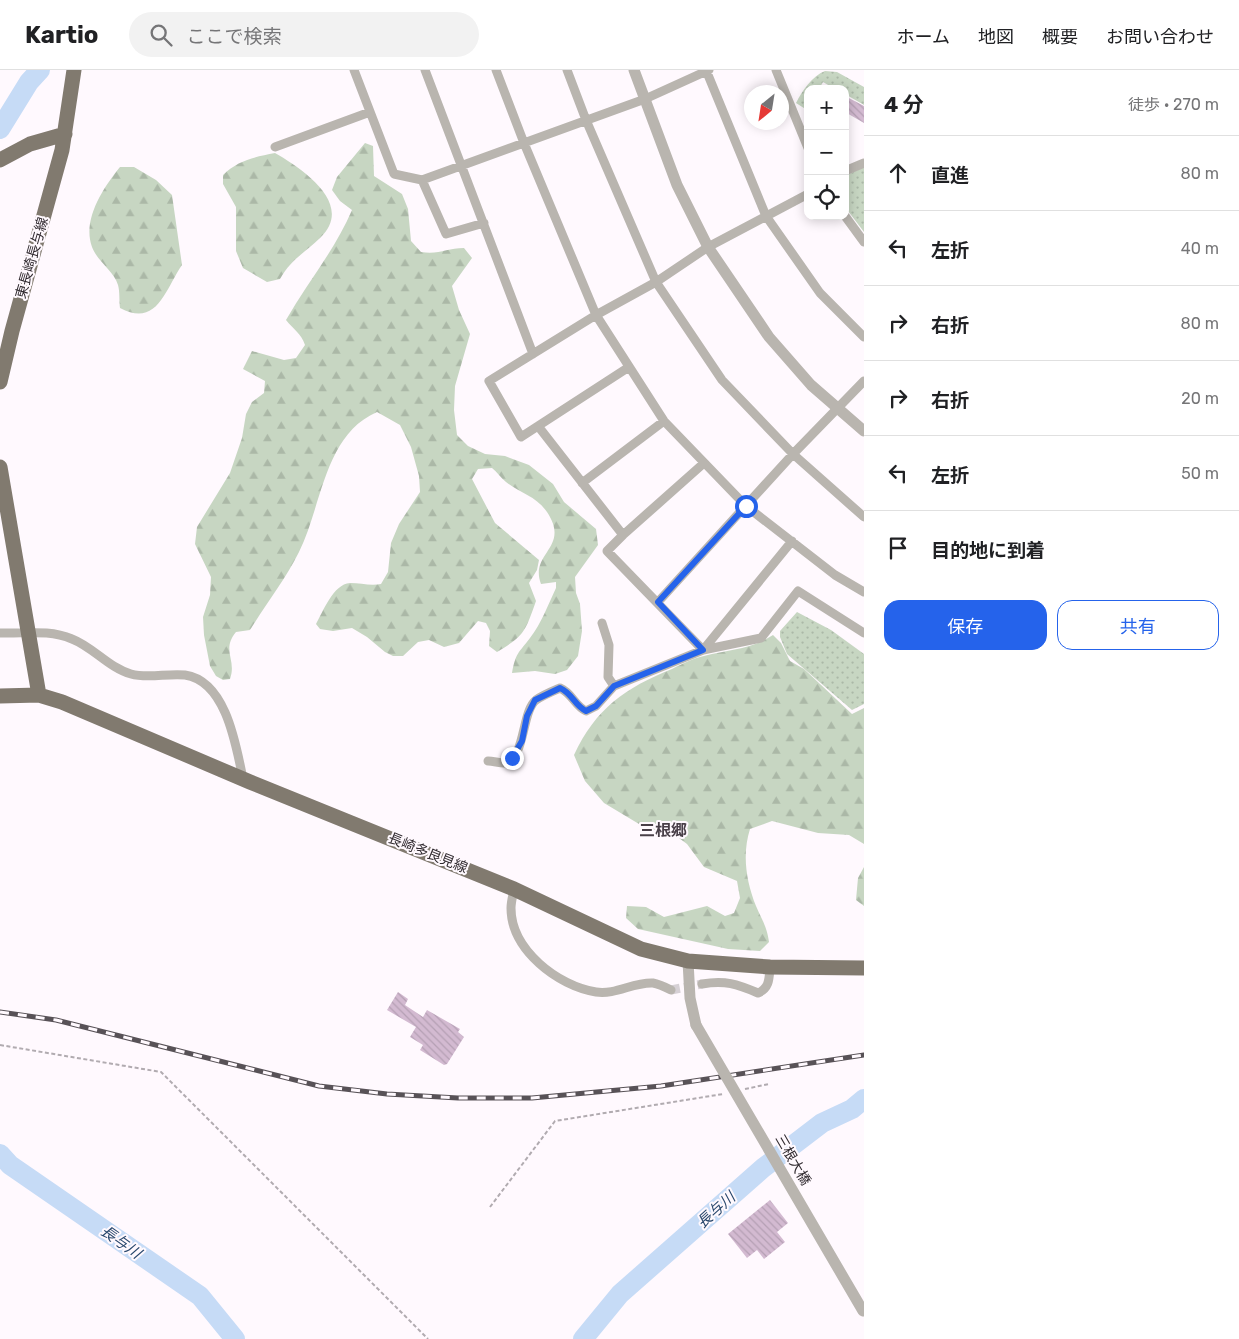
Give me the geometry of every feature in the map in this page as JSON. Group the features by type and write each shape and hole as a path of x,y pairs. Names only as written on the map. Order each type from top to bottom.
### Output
{"main road":[{"name":"東長崎長与線","path":"0,382 12,331 49,201 65,134 74,70"},
{"path":"3,156 30,144 65,134"},
{"path":"0,467 30,632 38,695"},
{"name":"長崎多良見線","path":"0,696 38,695 62,702 243,779 514,889 641,949 688,961 770,967 864,968"}],"street":[{"path":"354,70 394,174 422,180 645,99 707,70 766,216 820,294 864,337"},
{"path":"426,70 533,354"},
{"path":"496,70 524,143 596,315 664,421 746,506 835,575 864,592"},
{"path":"567,70 586,120 656,282 722,380 793,454 864,517"},
{"path":"634,70 677,186 708,247 769,337 811,385 864,431"},
{"path":"776,70 804,138"},
{"path":"275,147 370,112"},
{"path":"849,170 864,163"},
{"path":"422,180 446,234 484,223"},
{"path":"630,367 521,437 488,381 596,315 656,282 708,247 804,196"},
{"path":"848,220 864,242"},
{"path":"658,602 793,454 864,381"},
{"path":"582,483 664,421"},
{"path":"538,426 623,535"},
{"path":"703,650 607,551 704,463"},
{"path":"703,650 792,541"},
{"path":"488,761 505,763 512,758 522,741 527,716 535,700 560,688 567,691 579,708 586,711 596,706 614,686 703,650 761,638 798,592 864,633"},
{"path":"602,623 608,645 608,677 614,686"},
{"path":"0,633 53,633 73,639 131,674 184,675 199,679 209,688 222,705 235,742 243,779"},
{"path":"514,889 511,909 514,924 522,943 546,970 572,984 595,992 615,992 640,984 654,983 671,990"},
{"name":"三根大橋","path":"688,961 690,998 696,1024 864,1311"},
{"path":"702,984 726,982 758,993 765,990 768,985 770,967"}],"path":[{"path":"0,1044 161,1072 428,1339"},
{"path":"742,1089 769,1084"},
{"path":"490,1206 555,1121 725,1094"}],"green space":[{"path":"825,71 837,72 864,87 864,105 849,96 849,85 828,85 823,82 821,85 808,85 820,73"},
{"path":"804,89 804,108 796,103"},
{"path":"365,143 373,146 374,176 402,194 408,209 411,241 421,252 433,253 464,248 472,258 452,286 459,310 470,334 455,386 454,410 457,435 468,446 485,454 505,456 529,465 553,484 564,502 596,529 598,545 575,577 582,631 578,656 567,670 555,674 535,671 512,673 516,657 538,627 556,588 556,582 541,584 539,573 540,565 554,534 553,524 543,507 533,498 511,486 492,468 478,469 472,479 495,523 539,560 537,570 529,583 536,601 529,620 519,637 497,652 489,646 490,631 486,623 478,621 459,643 444,647 429,640 418,642 403,656 393,656 352,628 333,631 320,629 316,624 329,599 338,588 350,583 381,584 388,572 391,543 399,524 420,492 419,476 411,447 400,425 377,412 359,423 346,437 335,454 307,534 294,562 250,630 236,632 232,638 229,650 232,666 230,679 223,680 216,676 210,666 204,635 203,617 210,595 211,577 195,544 197,527 230,473 242,438 246,414 252,402 264,393 265,381 243,369 252,351 284,360 296,358 305,345 299,334 286,320 329,253 352,210 340,201 332,190 337,177"},
{"path":"275,153 298,168 321,188 332,212 329,225 320,238 294,261 280,279 267,282 243,268 236,251 236,207 223,184 223,175 241,163"},
{"path":"120,167 134,167 156,180 172,195 182,265 165,295 151,310 143,313 133,313 120,308 119,288 116,280 94,252 90,237 92,215 96,205 101,194"},
{"path":"864,167 864,232 849,212 849,174"},
{"path":"797,612 831,630 864,654 864,704 852,710 787,654 780,637 780,631"},
{"path":"773,635 781,643 790,661 804,669 852,714 864,708 864,844 849,835 818,833 772,821 750,829 746,848 746,868 753,897 766,928 769,942 760,951 728,949 638,929 626,918 627,906 646,907 664,917 707,906 725,916 734,913 740,898 737,881 704,867 687,844 667,829 649,830 604,803 585,781 574,755 592,724 602,712 626,692 655,676 692,660 756,644"},
{"path":"864,867 864,906 856,900 858,878"}],"building":[{"path":"849,98 864,106 864,123 849,114"},
{"path":"398,992 408,999 405,1005 423,1017 427,1010 460,1029 458,1032 464,1037 447,1064 444,1065 420,1050 423,1045 410,1037 416,1027 387,1010"},
{"path":"770,1200 788,1223 777,1232 785,1242 764,1259 757,1250 747,1258 728,1234"}],"waterway":[{"path":"0,129 29,82 40,70"},
{"name":"長与川","path":"583,1339 620,1294 763,1168 822,1123 852,1109 864,1099"},
{"name":"長与川","path":"0,1154 10,1165 200,1296 235,1339"}],"tunnel":[{"path":"671,990 702,984"}],"railway":[{"path":"0,1012 56,1020 319,1086 387,1094 458,1098 532,1098 661,1086 864,1055"}],"district":[{"name":"三根郷","path":"663,830"}],"route":[{"path":"512,758 522,741 527,716 535,700 560,688 567,691 579,708 586,711 596,706 614,686 703,650 658,602 746,506"}]}
